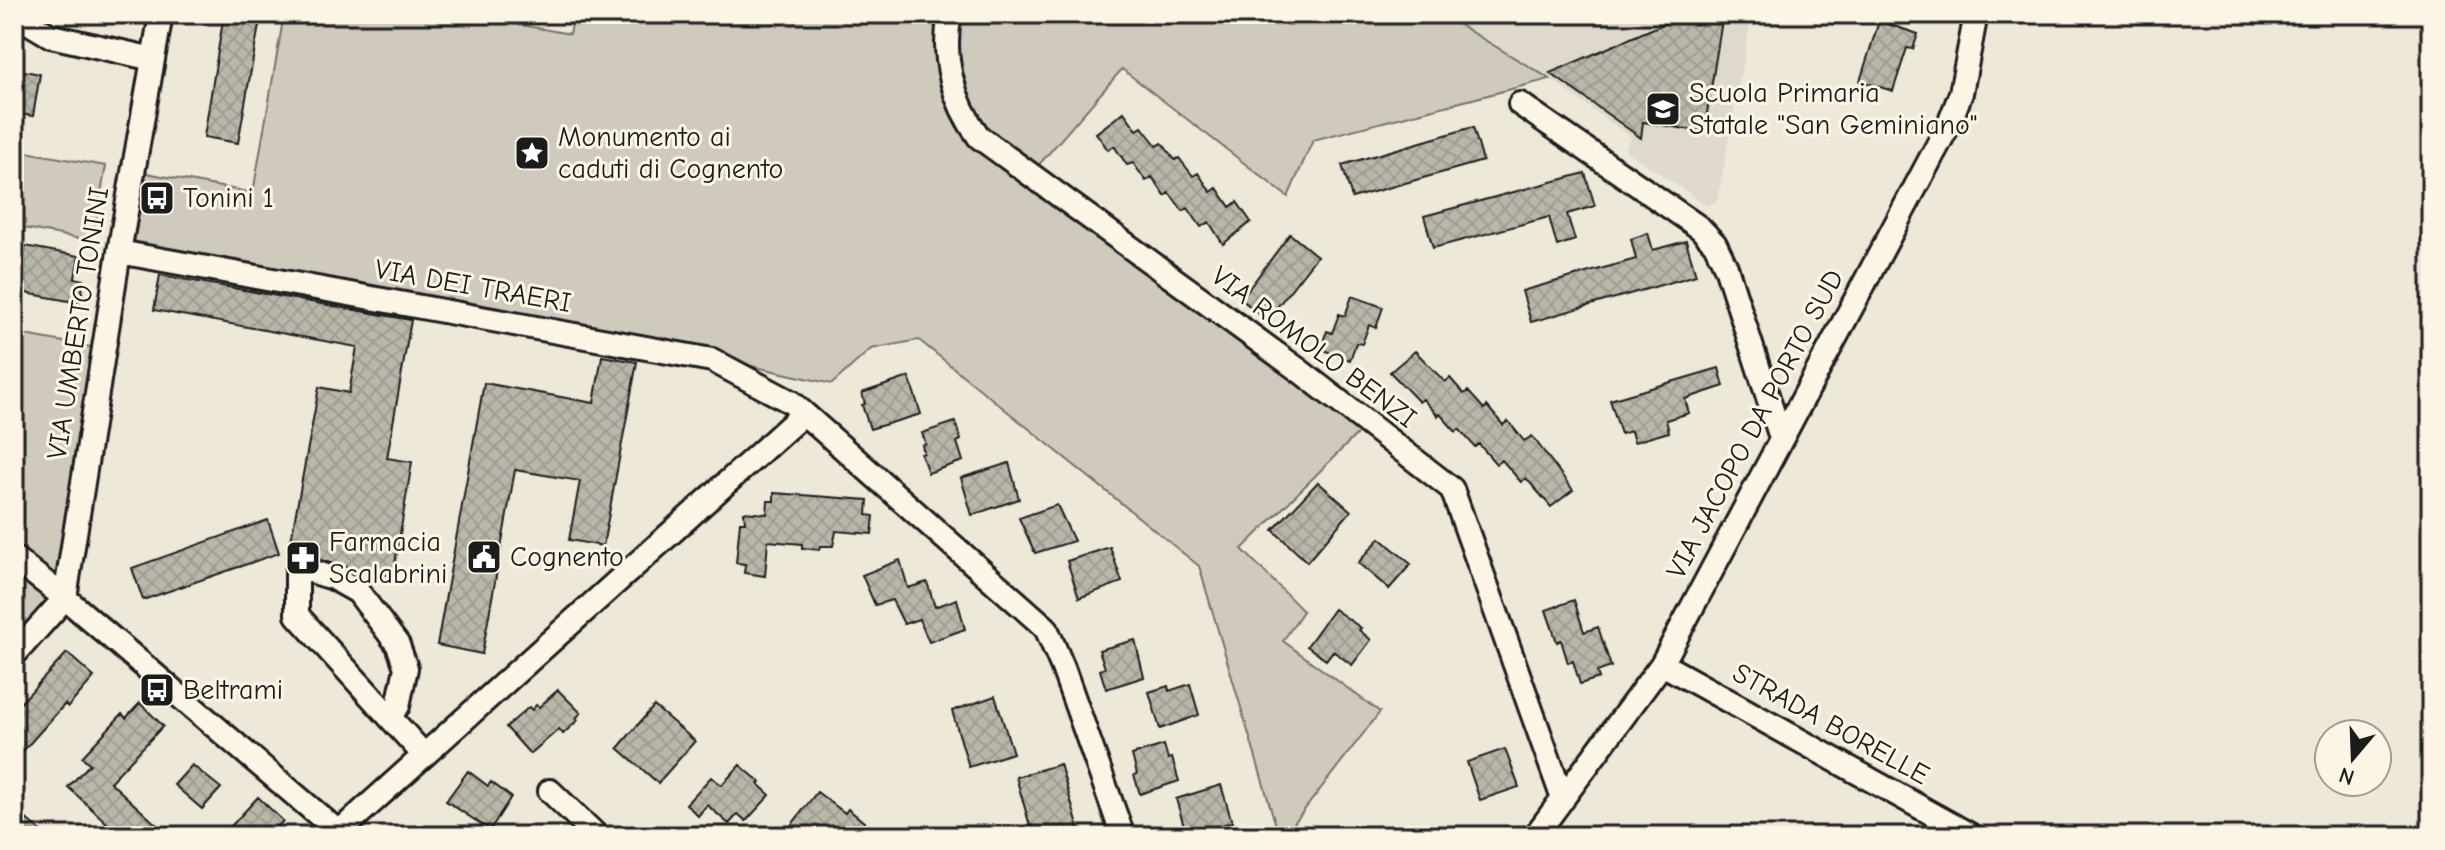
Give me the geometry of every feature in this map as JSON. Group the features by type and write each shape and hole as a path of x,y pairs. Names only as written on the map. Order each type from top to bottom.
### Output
{"street":[{"path":"14,14 51,36 153,59"},
{"name":"VIA UMBERTO TONINI","path":"65,598 119,252 161,14"},
{"name":"VIA ROMOLO BENZI","path":"950,14 947,28 949,61 955,95 979,137 1300,371 1452,489 1563,799"},
{"name":"VIA JACOPO DA PORTO SUD","path":"1535,836 1662,664 1949,124 1961,93 1976,14"},
{"path":"1520,104 1683,215 1715,244 1726,267 1781,438"},
{"name":"VIA DEI TRAERI","path":"119,252 712,360 791,402 1046,628 1123,836"},
{"path":"14,558 341,834 424,755 803,414"},
{"path":"389,714 398,706 406,668 398,645 358,592 333,578 304,569 297,573 297,615 424,755"},
{"path":"14,655 65,598"},
{"name":"STRADA BORELLE","path":"1662,664 1972,836"},
{"path":"550,791 597,836"}],"shaded area":[{"path":"284,14 462,14 570,34 574,14 948,14 977,19 978,14 1441,14 1550,79 1313,140 1288,197 1122,69 1029,176 1362,429 1242,549 1303,611 1283,641 1380,712 1284,836 1279,836 1199,566 919,340 871,349 832,384 684,351 133,248 146,173 253,193"},
{"name":"Scuola Primaria Statale \"San Geminiano\"","path":"1441,14 1752,14 1715,202 1706,205 1624,149 1632,138 1550,79"},
{"path":"14,150 106,166 92,241 14,226"},
{"path":"14,333 108,350 65,600 14,656"}],"building":[{"path":"224,14 261,14 238,143 204,137"},
{"path":"1686,14 1723,14 1704,132 1643,122 1641,138 1550,73"},
{"path":"1879,21 1918,34 1913,49 1907,48 1893,91 1860,81"},
{"path":"14,69 40,74 33,116 14,113"},
{"path":"1124,112 1137,130 1142,127 1157,146 1162,143 1193,176 1198,173 1211,192 1217,188 1230,207 1237,202 1251,222 1223,244 1209,222 1201,227 1188,208 1183,211 1169,193 1165,196 1152,177 1146,181 1133,163 1127,165 1114,146 1108,150 1096,133"},
{"path":"1473,127 1483,161 1352,198 1342,165"},
{"path":"1585,173 1595,206 1567,214 1575,240 1557,246 1549,217 1433,248 1424,216"},
{"path":"1648,233 1653,250 1686,241 1696,275 1531,322 1522,291 1636,259 1631,239"},
{"path":"1290,234 1317,256 1267,320 1241,299"},
{"path":"14,244 79,256 75,278 84,280 80,303 14,291"},
{"path":"160,275 411,320 387,458 412,462 393,576 340,566 308,556 288,556 319,387 349,393 357,347 154,310"},
{"path":"1352,296 1383,307 1376,328 1369,325 1362,344 1356,343 1350,360 1320,349 1327,331 1332,333 1339,314 1345,316"},
{"path":"1415,351 1445,382 1450,378 1464,394 1468,391 1484,409 1487,406 1503,425 1508,421 1524,441 1532,436 1573,490 1551,507 1526,478 1521,482 1502,460 1496,464 1479,444 1475,447 1459,429 1456,432 1423,399 1419,402 1390,372"},
{"path":"602,356 637,362 603,546 569,540 580,481 515,470 482,654 437,645 484,383 594,403"},
{"path":"1719,368 1724,386 1685,399 1689,413 1666,420 1669,432 1634,442 1631,431 1621,434 1610,400"},
{"path":"909,377 921,414 870,429 862,405 865,404 862,393"},
{"path":"955,422 963,461 928,473 921,454 924,453 922,445 926,444 922,433"},
{"path":"1009,463 1019,499 972,515 961,478"},
{"path":"1318,482 1351,511 1307,562 1273,530"},
{"path":"774,493 868,500 867,515 874,516 872,534 836,531 833,546 820,546 819,550 802,548 802,544 768,541 765,576 744,573 745,564 736,563 740,522 745,522 744,512 767,514 768,501 774,501"},
{"path":"1057,505 1074,541 1035,553 1019,518"},
{"path":"268,520 279,553 143,600 132,568"},
{"path":"1380,538 1411,564 1389,589 1358,563"},
{"path":"1110,547 1122,582 1079,598 1067,561"},
{"path":"900,560 908,588 927,582 935,607 957,599 965,629 929,642 919,619 904,624 892,600 875,605 862,575"},
{"path":"1574,600 1584,632 1598,627 1611,667 1597,672 1599,678 1580,684 1573,661 1568,663 1561,640 1557,642 1546,610"},
{"path":"1334,609 1361,628 1359,630 1371,640 1352,665 1333,651 1326,660 1307,646"},
{"path":"1135,640 1144,677 1106,689 1100,670 1105,668 1099,650"},
{"path":"67,653 94,677 23,751 14,743 14,710"},
{"path":"1190,684 1199,715 1160,729 1149,692 1168,686 1169,691"},
{"path":"558,690 581,713 576,718 578,720 563,734 559,729 530,754 506,727 529,707 532,710 536,705 539,707"},
{"path":"995,696 1013,753 969,767 952,711"},
{"path":"140,703 163,726 110,782 159,827 149,836 121,836 68,787 90,764 82,757 122,714 126,718"},
{"path":"654,706 695,741 658,783 618,748"},
{"path":"1164,745 1179,781 1140,794 1132,755"},
{"path":"1505,749 1519,787 1480,800 1467,762"},
{"path":"1060,764 1081,836 1036,836 1033,826 1030,826 1016,777"},
{"path":"192,765 221,788 202,809 174,785"},
{"path":"740,765 770,795 746,821 738,814 729,824 707,805 698,816 686,804 711,777 722,785"},
{"path":"468,771 488,786 491,782 511,797 490,830 446,801"},
{"path":"1221,785 1232,822 1187,836 1176,799"},
{"path":"817,792 845,813 848,809 865,823 855,836 783,836"},
{"path":"258,797 283,821 269,836 222,836"},
{"path":"14,809 47,836 14,836"}],"place":[{"name":"Scuola Primaria Statale \"San Geminiano\"","path":"1663,109"},
{"name":"Monumento ai caduti di Cognento","path":"532,153"},
{"name":"Tonini 1","path":"157,198"},
{"name":"Cognento","path":"484,557"},
{"name":"Farmacia Scalabrini","path":"303,558"},
{"name":"Beltrami","path":"157,690"}]}
